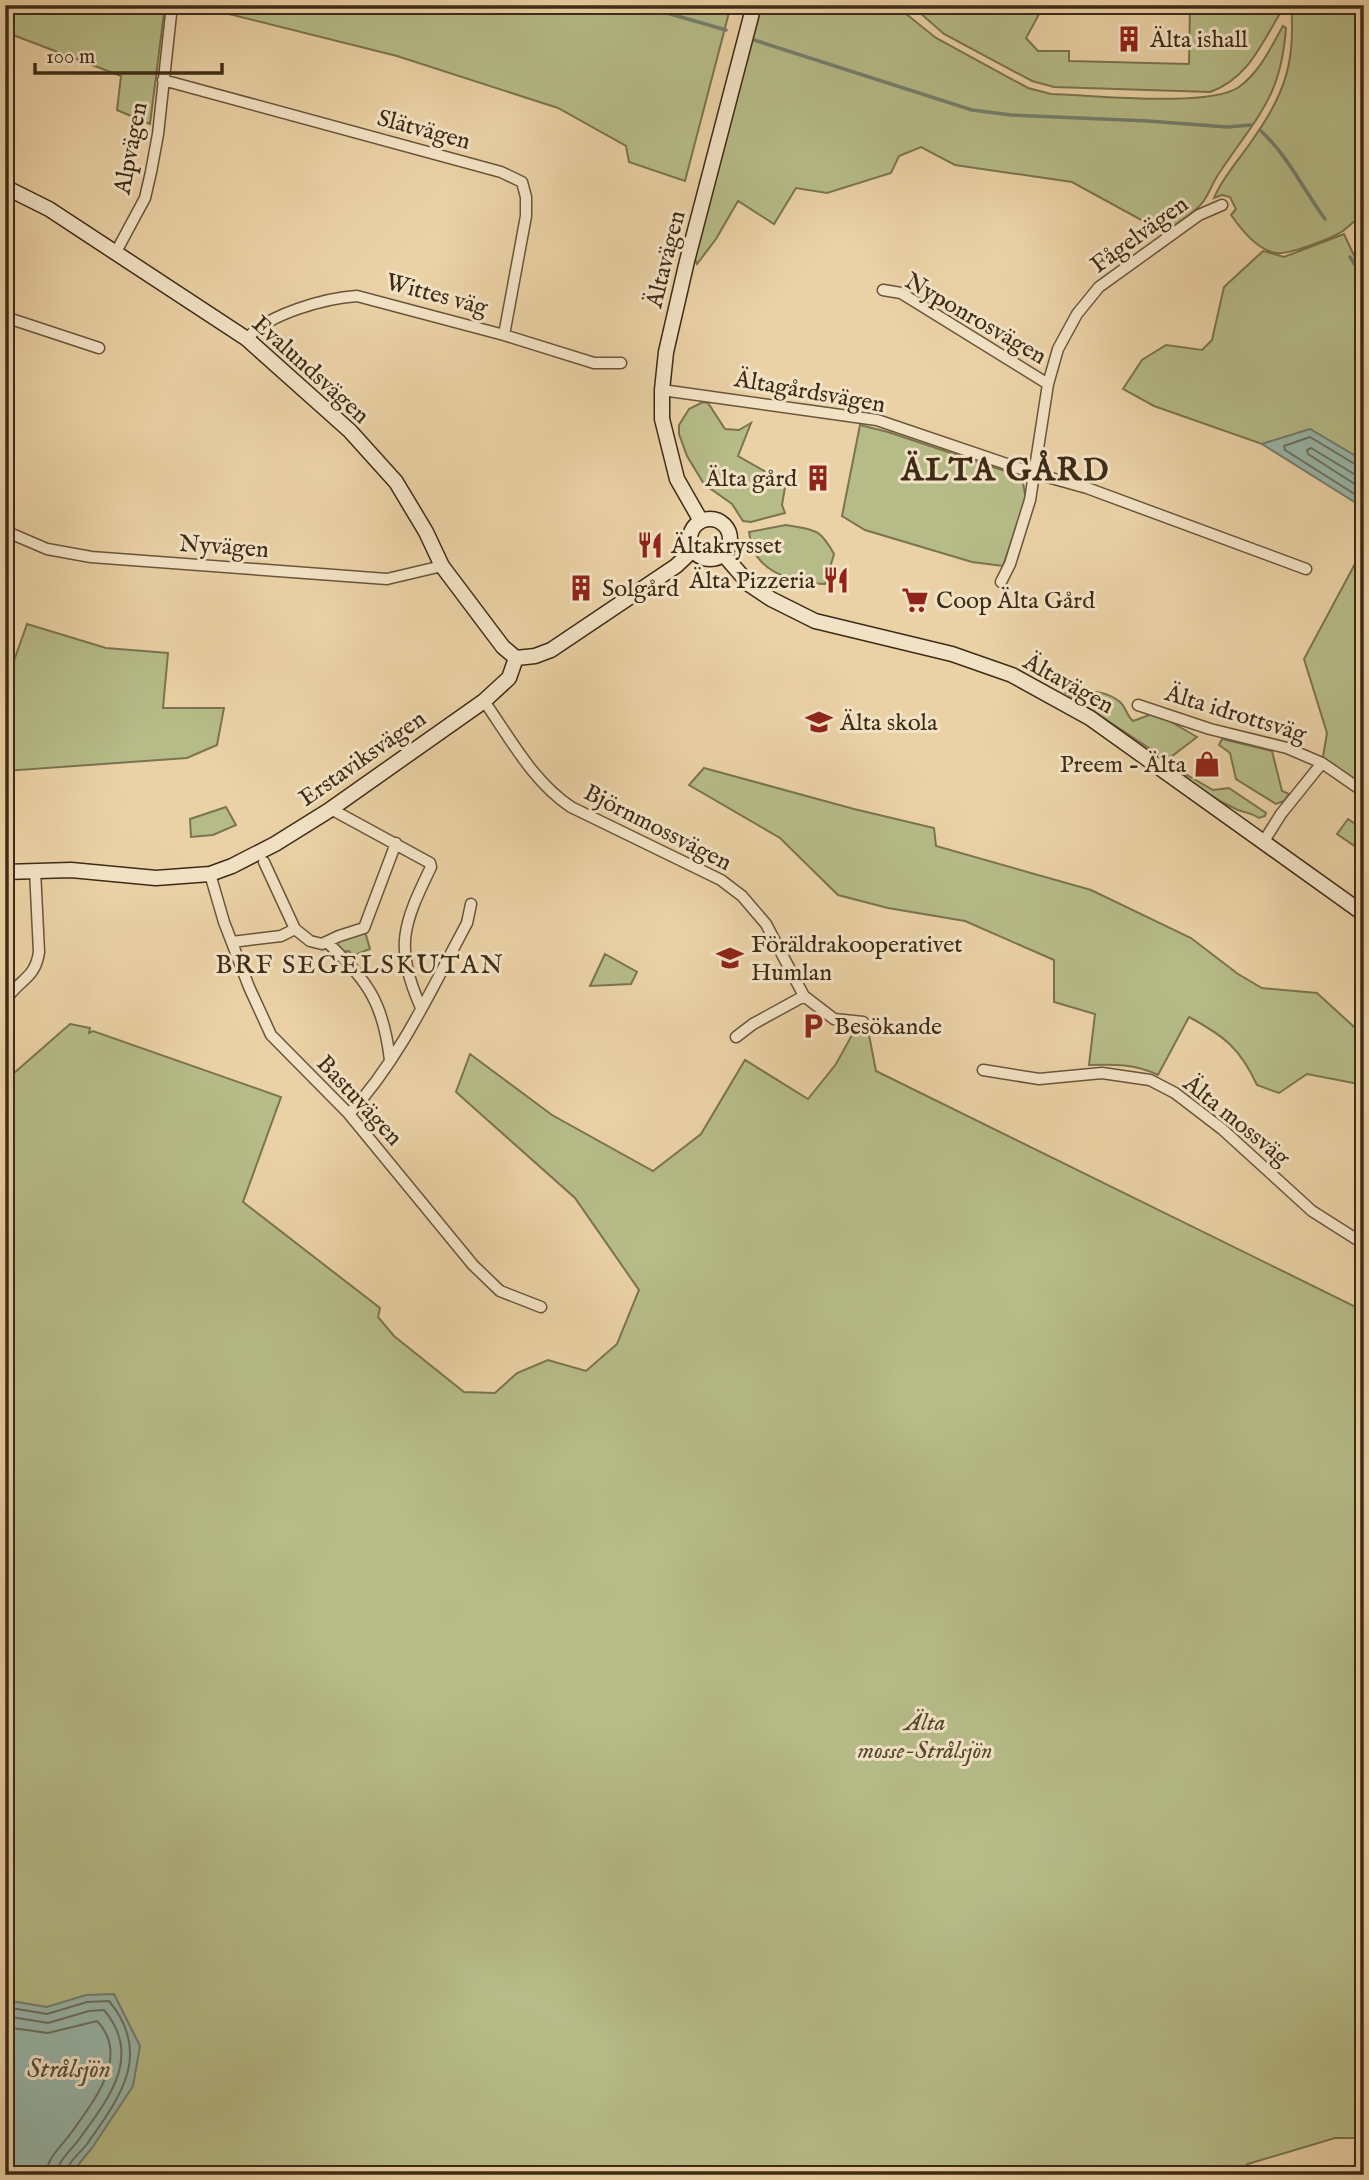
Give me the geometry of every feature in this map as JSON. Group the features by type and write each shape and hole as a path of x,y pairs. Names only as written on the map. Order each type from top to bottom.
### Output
{"street":[{"name":"Alpvägen","path":"116,252 145,198 158,134 172,5"},
{"name":"Ältavägen","path":"701,522 677,479 662,419 662,390 666,352 687,261 754,5"},
{"name":"Slätvägen","path":"163,80 501,172 522,183 526,197 526,216 504,335"},
{"name":"Evalundsvägen","path":"5,187 49,209 247,339 350,431 396,482 426,532 442,566 503,647 516,658"},
{"name":"Fågelvägen","path":"1001,582 1010,564 1030,500 1048,384 1058,349 1077,314 1099,287 1199,215 1222,205"},
{"name":"Nyponrosvägen","path":"883,290 901,293 1048,384"},
{"name":"Wittes väg","path":"247,339 268,322 341,297 357,296 504,335 594,363 621,363"},
{"path":"5,317 99,348"},
{"name":"Ältagårdsvägen","path":"662,390 877,421 1033,473 1087,488 1306,569"},
{"path":"701,522 720,522 727,529 730,540 723,554 710,559 698,555 694,550 691,534 701,522"},
{"name":"Nyvägen","path":"5,531 47,549 91,557 387,579 442,566"},
{"path":"516,658 535,656 551,650 676,566 694,550"},
{"name":"Ältavägen","path":"723,554 750,585 815,621 952,654 1021,680 1090,718 1364,914"},
{"name":"Erstaviksvägen","path":"5,872 92,872 156,878 210,874 232,866 275,844 331,809 484,701 509,677 516,658"},
{"name":"Björnmossvägen","path":"484,701 555,797 721,880 742,895 766,924 804,996 834,1019 863,1022"},
{"name":"Älta idrottsväg","path":"1138,705 1210,729 1287,748 1322,762 1364,792"},
{"name":"Älta idrottsväg","path":"1264,841 1281,814 1322,762"},
{"path":"331,809 430,863 431,867 405,927 406,967 421,1008"},
{"path":"264,862 295,929 314,944 328,943 339,936 365,929 396,843"},
{"path":"5,1002 34,971 37,964 39,952 35,870"},
{"name":"Bastuvägen","path":"210,874 248,987 271,1035 349,1114 473,1265 500,1291 541,1307"},
{"path":"349,1114 374,1087 421,1008 467,923 471,904"},
{"path":"232,942 281,936 295,929"},
{"path":"328,943 357,970 381,1010 385,1020 390,1060"},
{"path":"736,1037 753,1024 804,996"},
{"name":"Älta mossväg","path":"983,1070 1039,1079 1102,1073 1150,1080 1175,1093 1222,1129 1312,1211 1364,1244"}],"green space":[{"path":"5,5 165,5 150,124 117,110 121,76 5,32"},
{"path":"193,5 731,5 685,181 629,162 626,146 558,108 397,56"},
{"path":"762,5 895,5 936,38 1028,88 1051,94 1121,98 1203,97 1239,87 1264,59 1283,26 1286,28 1279,72 1266,104 1219,173 1203,202 1165,233 1072,182 955,165 921,147 899,156 891,173 827,193 796,188 774,224 738,201 716,239 697,264 693,255"},
{"path":"911,5 1044,5 1026,38 1038,51 1069,51 1069,61 1189,64 1190,5 1281,5 1281,12 1244,69 1234,79 1210,92 1054,87 1032,81 944,34"},
{"path":"1291,5 1364,5 1364,213 1330,238 1300,249 1276,253 1262,248 1240,226 1231,215 1236,209 1230,197 1222,195 1214,198 1264,123 1280,92 1290,60"},
{"path":"1344,234 1364,277 1364,461 1310,429 1262,444 1154,406 1123,389 1142,360 1166,345 1202,350 1212,340 1224,287 1263,251 1284,257"},
{"path":"703,402 708,403 725,429 739,430 751,423 738,456 773,476 785,487 782,505 785,513 751,522 743,521 732,504 704,484 687,456 679,434 679,425 689,409"},
{"path":"860,425 1014,474 1023,483 1026,499 1003,566 972,562 865,530 842,516"},
{"path":"786,525 815,531 829,545 834,554 825,584 794,580 774,572 758,558 749,532"},
{"path":"1364,547 1364,791 1322,763 1327,733 1304,659"},
{"path":"27,624 106,648 168,653 163,708 224,708 217,745 187,758 5,771 5,686"},
{"path":"1094,692 1115,698 1133,721 1152,714 1159,715 1197,737 1167,760 1066,693"},
{"path":"1222,739 1272,751 1282,791 1289,794 1284,801 1276,804 1236,779 1230,753 1219,745"},
{"path":"704,768 934,828 936,846 1091,890 1191,938 1238,974 1262,988 1317,993 1364,1036 1364,1085 1307,1074 1279,1093 1257,1085 1244,1061 1230,1044 1189,1017 1158,1075 1124,1065 1089,1065 1095,1014 1054,1002 1054,960 965,921 888,908 838,895 780,838 689,785"},
{"path":"1182,772 1213,790 1229,788 1266,813 1265,816 1259,818 1223,803 1200,789"},
{"path":"226,807 236,825 213,835 191,837 190,819"},
{"path":"1348,819 1364,830 1364,842 1359,849 1337,834"},
{"path":"364,928 370,949 352,956 349,951 338,952 328,943"},
{"path":"605,954 637,972 631,984 590,986"},
{"name":"Älta mosse-Strålsjön","path":"70,1024 90,1028 89,1033 93,1031 281,1097 243,1202 380,1308 378,1317 394,1336 464,1392 495,1393 517,1373 548,1360 586,1371 617,1344 639,1290 575,1198 456,1092 470,1054 552,1115 653,1171 701,1134 745,1060 808,1099 836,1064 852,1035 869,1035 876,1071 1364,1311 1364,2138 1335,2138 1248,2164 1243,2168 1244,2175 1068,2175 1056,2166 1049,2175 5,2175 5,1081"}],"water":[{"path":"1310,429 1364,461 1364,508 1262,444"},
{"name":"Strålsjön","path":"114,1994 140,2046 133,2086 92,2148 70,2175 5,2175 5,2000 47,2007 86,1995"}],"waterway":[{"path":"639,5 726,30"},
{"path":"754,40 972,110 1011,115 1227,127 1251,125"},
{"path":"1261,131 1287,162 1325,219"},
{"path":"1350,257 1364,279"}],"place":[{"name":"Älta ishall","path":"1129,39"},
{"name":"Älta gård","path":"818,478"},
{"name":"Ältakrysset","path":"650,545"},
{"name":"Älta Pizzeria","path":"836,580"},
{"name":"Solgård","path":"581,588"},
{"name":"Coop Älta Gård","path":"915,600"},
{"name":"Älta skola","path":"819,722"},
{"name":"Preem - Älta","path":"1207,764"},
{"name":"Föräldrakooperativet Humlan","path":"730,958"},
{"name":"Besökande","path":"813,1026"}],"district":[{"name":"ÄLTA GÅRD","path":"1006,469"},
{"name":"BRF SEGELSKUTAN","path":"360,964"}]}
